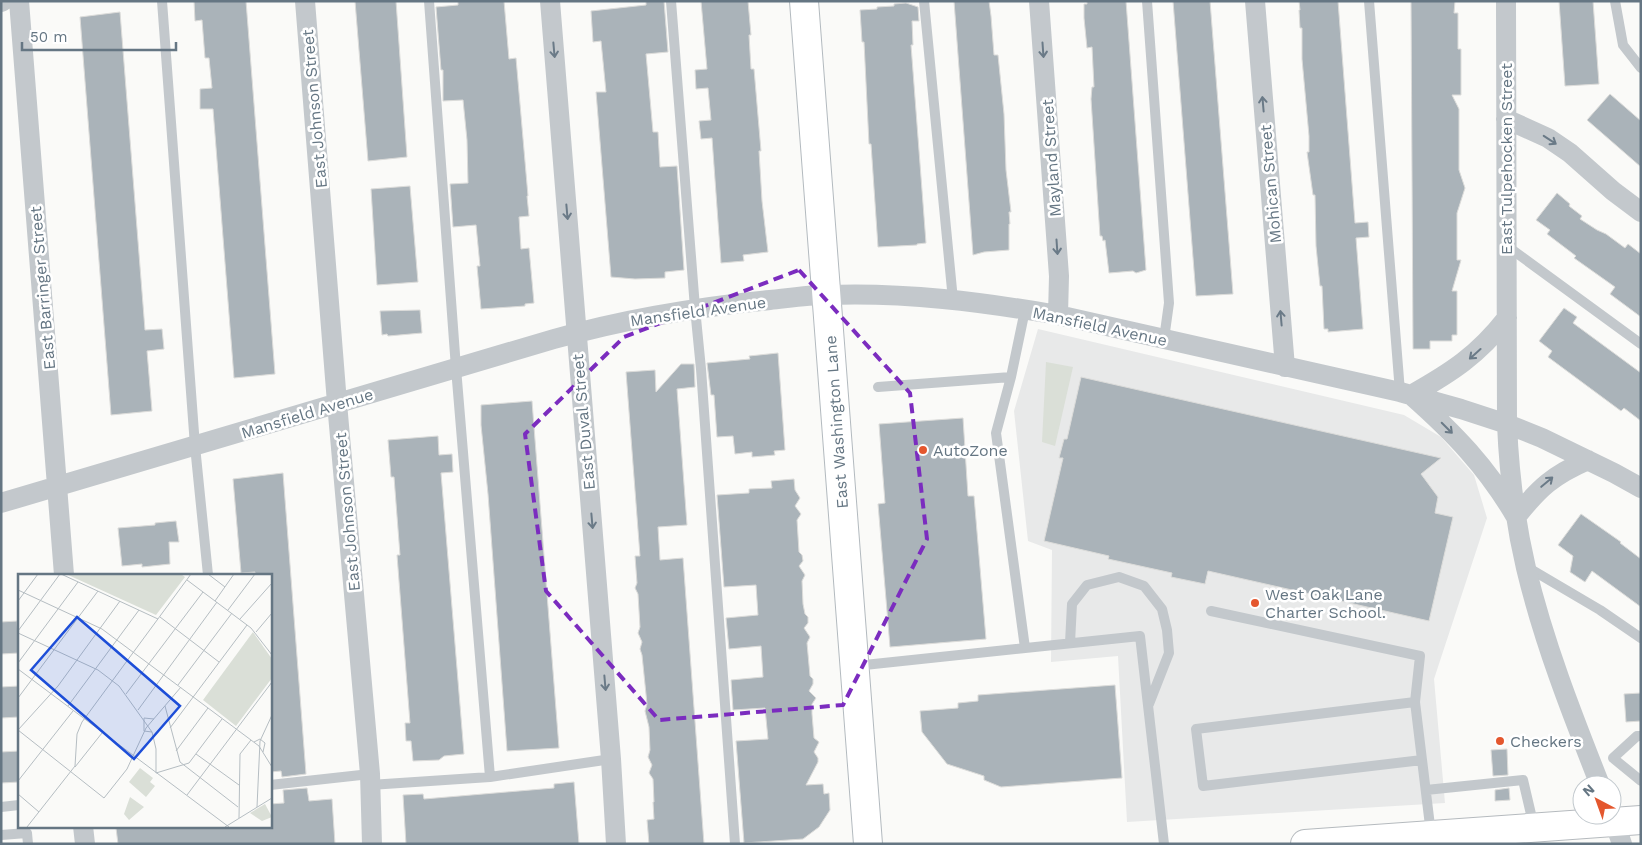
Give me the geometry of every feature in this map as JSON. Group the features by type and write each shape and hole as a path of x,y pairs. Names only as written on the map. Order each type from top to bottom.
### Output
{"main road":[{"name":"East Washington Lane","path":"804,1 868,844"},
{"path":"1305,844 1386,841 1431,834 1622,825"}],"street":[{"name":"East Barringer Street","path":"19,1 64,574"},
{"name":"East Johnson Street","path":"305,1 337,404 370,779 372,844"},
{"name":"East Duval Street","path":"550,1 611,759 616,844"},
{"name":"Mayland Street","path":"1040,1 1059,276 1058,315"},
{"name":"Mohican Street","path":"1255,1 1285,367"},
{"name":"East Tulpehocken Street","path":"1506,1 1507,424 1516,517 1525,566 1558,675 1601,759 1600,775"},
{"path":"1506,119 1548,138 1641,212"},
{"name":"Mansfield Avenue","path":"1,504 576,333 695,308 826,295 892,295 953,300 1058,315 1405,394 1507,424 1542,438 1641,488"},
{"path":"1507,318 1471,358 1448,374 1405,394 1450,431 1484,468 1516,517 1549,480 1573,466 1588,460"},
{"path":"84,828 85,844"}],"lane":[{"path":"162,1 195,446 208,574"},
{"path":"429,1 456,368 490,777"},
{"path":"671,1 701,369 735,844"},
{"path":"924,1 953,300"},
{"path":"1147,1 1170,303 1164,339"},
{"path":"1369,1 1405,394"},
{"path":"1615,1 1623,45 1641,68"},
{"path":"1507,246 1641,344"},
{"path":"1025,310 1011,377 996,433 1025,648"},
{"path":"878,387 1011,377"},
{"path":"1525,566 1600,610 1641,638"},
{"path":"1070,643 1072,604 1087,585 1119,577 1144,586 1162,609 1167,630 1169,653 1148,706"},
{"path":"1211,611 1420,656 1415,702 1431,834"},
{"path":"855,666 1140,636 1164,844"},
{"path":"1415,702 1196,728 1203,786 1422,760"},
{"path":"1601,759 1638,739"},
{"path":"271,785 370,779 490,777 611,759"},
{"path":"1601,759 1641,781"},
{"path":"1426,790 1523,780 1534,828"},
{"path":"1,807 18,805"},
{"path":"1,835 27,833 28,844"}],"highlighted area":[{"path":"799,270 910,393 927,539 843,705 659,720 546,591 525,434 624,337"}],"shaded area":[{"name":"West Oak Lane Charter School.","path":"1038,329 1404,415 1441,437 1474,475 1487,518 1434,679 1445,803 1127,822 1118,656 1051,662 1052,550 1028,541 1014,411"},
{"path":"1046,362 1073,367 1055,446 1042,442"}],"building":[{"path":"194,1 246,1 275,374 234,378 213,109 200,109 200,89 212,88 209,58 205,58 202,20 195,21"},
{"path":"355,1 396,1 407,157 368,161"},
{"path":"458,1 504,1 509,59 516,58 528,196 529,216 519,217 521,249 529,248 534,303 525,304 525,306 481,309 477,266 480,266 476,225 453,227 450,184 468,183 467,140 463,100 443,101 443,70 441,70 436,7 458,5"},
{"path":"646,1 664,1 668,52 646,54 653,132 658,132 660,167 677,166 684,270 665,272 665,278 635,279 611,277 596,92 606,92 601,41 593,42 591,11 646,5"},
{"path":"701,1 748,1 751,69 754,69 761,151 759,151 762,201 768,252 743,255 744,261 721,263 712,138 701,139 699,121 711,120 708,88 696,89 695,70 707,69"},
{"path":"954,1 989,1 994,55 998,55 1004,114 1006,170 1011,212 1009,212 1009,250 973,255"},
{"path":"1087,1 1126,1 1146,270 1136,273 1133,271 1109,273 1105,240 1103,241 1102,236 1100,236 1091,99 1092,87 1094,87 1092,47 1087,48 1084,18 1084,4 1087,4"},
{"path":"1173,1 1210,1 1233,294 1196,296"},
{"path":"1299,1 1338,1 1355,223 1368,222 1369,237 1356,238 1363,329 1328,332 1328,329 1324,329 1322,286 1320,286 1316,246 1315,195 1313,195 1307,152 1309,152 1309,136"},
{"path":"1411,1 1455,1 1454,13 1458,13 1458,49 1461,49 1461,95 1452,95 1459,109 1459,170 1465,188 1457,213 1457,260 1461,260 1452,291 1457,291 1457,335 1452,335 1452,341 1430,341 1430,349 1413,349"},
{"path":"1559,1 1593,1 1599,84 1565,86"},
{"path":"906,3 918,7 919,21 912,21 913,45 911,45 926,243 878,247 871,144 869,144 864,42 862,42 860,10 877,9 877,7"},
{"path":"120,12 145,330 162,329 164,349 147,351 152,411 111,415 80,17"},
{"path":"1610,94 1641,121 1641,167 1587,120"},
{"path":"410,186 418,282 377,285 371,189"},
{"path":"1557,193 1582,216 1580,219 1625,248 1628,244 1641,254 1641,317 1610,294 1615,287 1574,258 1576,256 1547,234 1550,230 1536,220"},
{"path":"1564,308 1577,317 1573,323 1641,373 1641,421 1624,408 1621,411 1548,357 1552,351 1539,341"},
{"path":"420,310 422,333 382,335 380,311"},
{"path":"778,353 785,450 774,451 775,455 752,457 752,452 735,454 733,436 717,437 714,395 711,395 707,363 750,359 749,356"},
{"path":"681,364 694,364 695,387 677,389 687,525 658,527 660,560 683,558 704,844 649,844 647,820 654,819 653,779 649,773 652,765 648,757 650,750 649,727 645,711 647,704 640,649 642,642 638,633 640,627 638,594 635,588 637,583 635,556 640,556 626,372 655,370 656,392"},
{"path":"1081,377 1441,458 1421,474 1438,497 1435,513 1453,517 1429,621 1208,571 1205,584 1171,577 1172,573 1108,559 1109,556 1044,541 1063,458 1059,458 1064,439 1067,439"},
{"path":"532,401 559,748 507,751 481,405"},
{"path":"963,418 968,496 974,496 986,639 890,647 878,504 885,503 879,424"},
{"path":"438,436 439,455 452,454 453,472 441,473 464,754 444,756 439,760 413,761 411,741 406,741 405,723 410,723 397,555 400,555 394,477 391,477 388,440"},
{"path":"283,473 306,774 282,777 281,771 271,772 271,574 241,573 233,479"},
{"path":"794,479 795,490 800,498 795,506 801,514 797,520 799,552 802,555 803,561 799,566 805,575 802,581 803,604 805,614 808,617 808,623 804,628 810,637 807,643 810,676 813,679 813,684 809,691 816,698 812,704 812,714 814,738 819,742 814,752 818,762 806,785 823,784 824,794 829,793 830,810 819,827 803,839 744,843 736,741 768,739 765,708 733,710 731,680 763,677 761,646 729,649 726,618 758,615 756,585 724,587 717,495 749,493 749,489 772,488 771,481"},
{"path":"1581,514 1621,542 1641,559 1641,607 1592,571 1585,582 1570,572 1573,556 1558,545"},
{"path":"176,521 179,542 169,542 170,564 142,567 142,564 122,566 118,528"},
{"path":"17,621 18,653 1,654 1,622"},
{"path":"1115,685 1122,778 1001,787 984,780 984,776 947,764 922,732 920,711 958,708 958,703 978,701 978,695"},
{"path":"18,686 18,717 1,718 1,687"},
{"path":"1641,693 1641,721 1626,722 1624,694"},
{"path":"1507,749 1508,775 1493,776 1491,750"},
{"path":"18,751 18,782 1,783 1,752"},
{"path":"574,782 579,844 406,844 403,795 423,794 424,799 554,788 554,784"},
{"path":"307,788 309,801 332,799 335,844 118,844 116,828 271,828 271,804 284,803 283,790"},
{"path":"1509,788 1510,800 1495,801 1495,790"}],"place":[{"name":"AutoZone","path":"923,450"},
{"name":"West Oak Lane Charter School.","path":"1255,603"},
{"name":"Checkers","path":"1500,741"}]}
